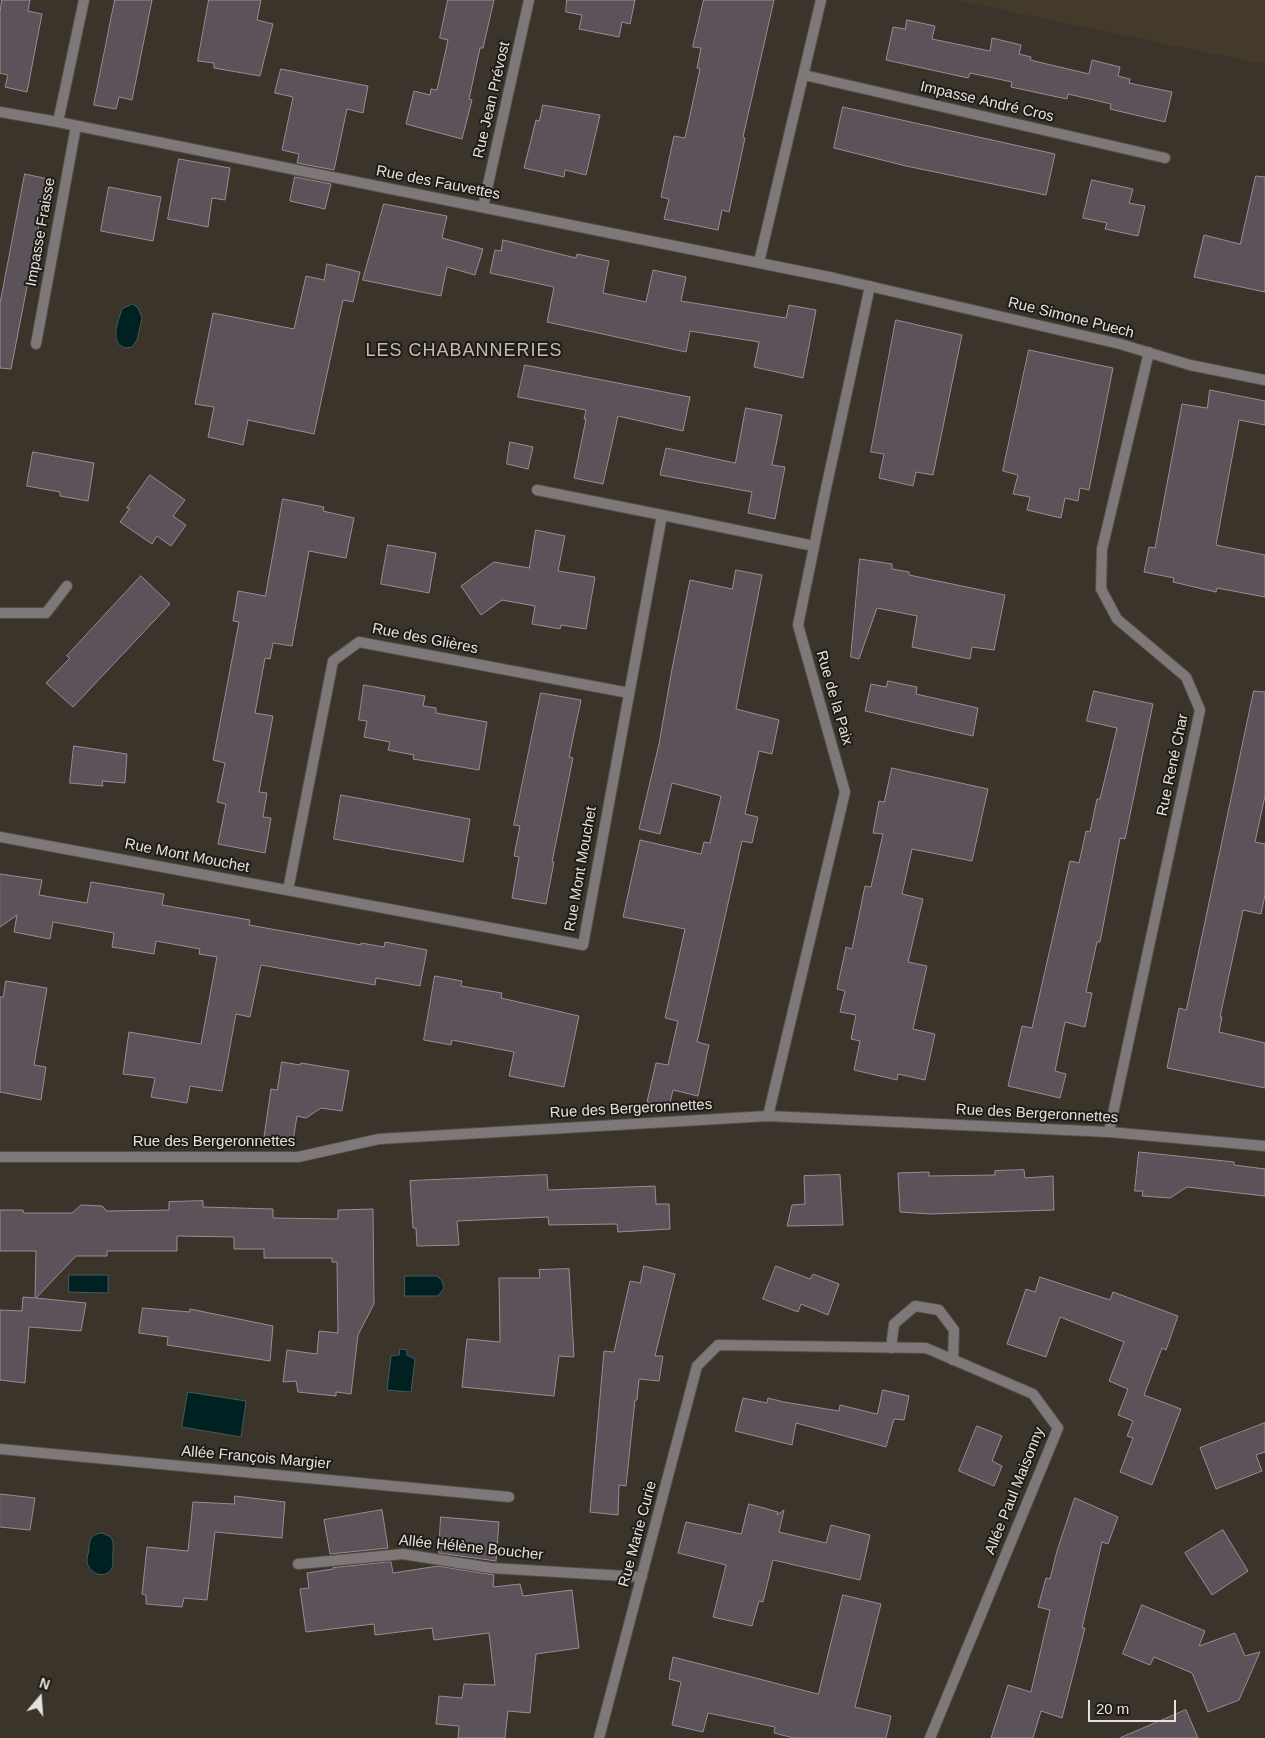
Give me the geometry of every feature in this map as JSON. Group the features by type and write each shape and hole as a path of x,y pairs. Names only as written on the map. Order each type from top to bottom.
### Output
{"street":[{"path":"58,122 84,0"},
{"name":"Rue Jean Prévost","path":"483,207 530,0"},
{"path":"759,262 821,0"},
{"name":"Impasse André Cros","path":"804,75 1165,158"},
{"name":"Rue des Fauvettes","path":"0,112 759,262 870,286"},
{"name":"Impasse Fraisse","path":"36,344 76,126"},
{"name":"Rue Simone Puech","path":"870,286 1149,352 1190,365 1265,380"},
{"name":"Rue de la Paix","path":"768,1116 845,792 798,625 870,286"},
{"name":"Rue René Char","path":"1108,1132 1200,710 1186,677 1117,619 1101,589 1102,549 1149,352"},
{"path":"537,490 814,546"},
{"name":"Rue Mont Mouchet","path":"0,837 582,945 662,515"},
{"path":"0,613 46,613 67,586"},
{"name":"Rue des Glières","path":"288,890 333,661 359,642 629,692"},
{"name":"Rue des Bergeronnettes","path":"0,1157 298,1157 380,1139 768,1116 1108,1132 1265,1146"},
{"path":"891,1348 894,1324 915,1306 939,1310 954,1330 953,1360"},
{"name":"Allée Paul Maisonny","path":"718,1345 926,1348 1033,1394 1058,1428 930,1738"},
{"name":"Rue Marie Curie","path":"599,1738 697,1366 718,1345"},
{"name":"Allée François Margier","path":"0,1449 509,1497"},
{"name":"Allée Hélène Boucher","path":"298,1564 403,1554 491,1568 642,1577"}],"shaded area":[{"path":"955,0 1265,0 1265,64 1190,49"}],"water":[{"path":"133,304 138,308 142,318 137,340 132,347 125,348 117,341 117,325 122,309"},
{"path":"69,1275 108,1275 108,1293 69,1292"},
{"path":"405,1276 437,1276 442,1281 444,1288 438,1296 405,1296"},
{"path":"400,1349 407,1350 407,1355 415,1359 411,1392 387,1390 391,1356 399,1355"},
{"path":"188,1392 246,1401 241,1437 182,1427"},
{"path":"102,1533 112,1539 113,1562 109,1572 101,1575 90,1569 87,1560 90,1540 93,1536"}],"building":[{"path":"2,0 30,0 28,11 42,14 27,92 5,87 8,75 0,73 0,13"},
{"path":"115,0 152,0 132,100 119,97 116,109 94,105"},
{"path":"209,0 261,0 257,20 273,24 260,76 214,68 214,63 198,61"},
{"path":"448,0 494,0 483,48 480,48 469,99 472,100 462,139 406,124 414,91 430,95 431,89 437,90 448,40 440,38"},
{"path":"567,0 635,0 630,24 622,22 619,37 579,29 582,15 566,12"},
{"path":"704,0 774,0 743,137 745,138 729,212 722,210 718,230 664,219 669,199 661,197 674,136 685,138 700,69 697,68 701,48 693,47"},
{"path":"907,20 935,26 932,39 990,51 992,38 1021,45 1019,54 1031,57 1030,60 1089,74 1092,60 1120,67 1118,76 1130,79 1129,83 1172,92 1165,122 1110,109 1111,104 1068,94 1067,99 1011,87 1012,82 970,73 968,78 886,60 893,27 905,29"},
{"path":"281,69 368,86 363,113 347,109 334,170 297,163 299,154 282,150 293,97 275,93"},
{"path":"543,105 600,115 586,175 565,170 564,177 524,168 536,120 539,121"},
{"path":"843,107 1055,154 1046,195 906,166 834,148"},
{"path":"179,159 230,168 225,200 212,198 208,227 168,219"},
{"path":"25,174 48,179 11,369 0,368 0,304"},
{"path":"1256,176 1265,177 1265,292 1194,277 1204,235 1240,244"},
{"path":"295,177 331,184 325,209 290,201"},
{"path":"1092,180 1133,189 1129,203 1145,206 1138,236 1105,229 1107,223 1083,218"},
{"path":"109,187 161,197 153,241 101,231"},
{"path":"384,204 447,216 442,238 483,249 475,275 447,267 441,296 363,280"},
{"path":"503,240 576,258 577,254 609,261 603,293 646,302 653,270 686,277 681,301 786,318 789,305 816,310 803,378 754,367 759,342 690,331 686,352 547,322 554,287 490,273 495,250 501,251"},
{"path":"327,264 360,272 353,302 343,300 314,434 248,420 243,445 208,437 214,407 195,404 213,313 294,329 306,276 324,280"},
{"path":"896,320 962,335 933,475 916,472 913,486 879,478 884,454 871,452"},
{"path":"1029,350 1113,368 1089,490 1080,488 1078,501 1065,498 1061,518 1027,510 1030,497 1013,494 1018,475 1003,471"},
{"path":"525,365 690,397 683,431 618,416 603,484 574,478 586,419 584,419 586,410 518,397"},
{"path":"1210,390 1265,401 1265,425 1239,420 1216,545 1265,555 1265,597 1217,588 1216,592 1173,582 1174,578 1144,572 1149,547 1155,548 1182,404 1207,408"},
{"path":"746,408 782,415 772,465 785,467 775,519 748,513 752,492 660,475 666,448 735,463"},
{"path":"510,442 533,447 528,469 507,464"},
{"path":"33,452 94,463 88,501 60,496 60,492 27,486"},
{"path":"150,475 185,500 173,516 186,525 171,546 157,536 152,544 120,522 130,508 127,508"},
{"path":"283,499 324,507 323,511 354,518 346,558 309,551 292,646 273,643 270,659 265,658 255,713 273,716 259,792 267,793 263,817 271,818 265,853 218,844 226,804 217,802 225,763 213,760 239,622 233,621 238,591 265,596"},
{"path":"536,530 565,536 558,571 595,577 586,629 561,625 560,629 532,624 535,606 502,600 481,615 461,586 494,562 529,568"},
{"path":"388,545 436,553 429,593 381,584"},
{"path":"860,559 892,564 892,569 909,572 909,575 1005,595 994,650 972,647 970,659 912,647 917,616 877,608 859,659 851,657"},
{"path":"736,570 762,575 736,709 779,720 772,754 759,751 745,814 758,817 752,843 742,841 697,1042 709,1045 698,1096 673,1090 669,1107 647,1102 656,1063 668,1065 678,1021 665,1018 685,929 623,917 640,840 701,854 704,842 710,843 721,796 672,783 660,834 639,829 659,744 690,580 732,589"},
{"path":"141,576 170,604 73,707 46,683 70,658 67,656"},
{"path":"888,681 917,687 916,694 978,708 973,736 865,711 871,684 886,687"},
{"path":"364,685 425,696 423,706 436,708 436,713 487,722 479,770 413,759 414,755 388,750 390,742 364,737 367,721 359,720"},
{"path":"1094,691 1153,704 1125,839 1120,838 1100,942 1097,942 1086,992 1092,993 1085,1027 1065,1022 1055,1071 1066,1074 1060,1098 1008,1086 1022,1026 1032,1028 1070,861 1079,863 1086,831 1090,832 1097,799 1100,799 1117,728 1087,721"},
{"path":"1254,691 1265,692 1265,796 1255,842 1265,844 1265,895 1261,914 1243,910 1220,1017 1222,1017 1219,1032 1265,1043 1265,1088 1167,1068 1179,1008 1186,1010"},
{"path":"541,693 581,700 569,757 573,758 552,862 554,862 546,904 512,898 519,857 514,856 520,826 514,825"},
{"path":"74,746 127,754 125,783 102,781 103,786 70,783"},
{"path":"892,768 988,789 972,861 912,849 902,894 923,899 908,962 927,966 913,1029 935,1034 925,1080 898,1074 897,1080 854,1070 860,1041 851,1039 856,1015 840,1012 845,991 837,989 846,947 852,949 865,886 871,887 883,834 873,833 879,801 884,802"},
{"path":"341,795 470,819 463,862 334,839"},
{"path":"0,874 42,880 39,895 87,903 91,882 164,894 162,905 250,920 249,925 361,945 361,943 384,947 385,942 427,950 420,986 376,978 375,985 261,965 250,1017 236,1014 222,1091 190,1086 187,1103 151,1097 155,1078 123,1074 129,1032 201,1044 217,957 199,954 200,949 156,941 154,954 112,947 114,933 53,922 50,939 14,932 17,915 0,927"},
{"path":"435,976 462,981 461,986 502,993 501,998 579,1016 564,1087 509,1076 514,1052 452,1040 451,1045 424,1040"},
{"path":"6,981 47,988 34,1065 46,1067 41,1100 0,1092 0,997 3,997"},
{"path":"282,1062 300,1065 301,1063 349,1071 342,1111 321,1108 306,1118 297,1116 293,1141 264,1137 271,1089 277,1090"},
{"path":"1139,1152 1234,1162 1234,1165 1265,1169 1265,1196 1187,1187 1170,1198 1142,1196 1143,1191 1135,1191"},
{"path":"1024,1170 1025,1178 1053,1176 1054,1210 930,1214 900,1212 898,1173 929,1172 929,1176 995,1175 995,1171"},
{"path":"547,1175 548,1190 655,1186 656,1204 669,1204 670,1229 618,1232 617,1224 549,1225 548,1217 457,1221 459,1245 417,1246 416,1228 413,1228 410,1181"},
{"path":"840,1175 843,1225 787,1226 792,1205 805,1204 804,1176"},
{"path":"203,1201 203,1207 273,1209 273,1218 338,1219 338,1210 373,1209 374,1304 358,1335 351,1394 336,1392 336,1396 298,1392 296,1381 283,1382 287,1350 317,1354 319,1331 338,1333 337,1262 332,1262 332,1258 264,1258 264,1249 234,1249 234,1237 177,1236 177,1251 107,1251 107,1256 76,1256 36,1298 86,1303 81,1331 29,1327 25,1383 0,1380 0,1310 22,1311 23,1297 35,1298 36,1251 0,1251 0,1210 23,1210 24,1213 72,1213 81,1205 102,1206 107,1211 169,1210 169,1202"},
{"path":"644,1266 675,1274 655,1356 663,1356 659,1381 639,1379 626,1486 619,1485 618,1515 590,1512 604,1351 614,1352 630,1281 640,1283"},
{"path":"776,1266 810,1279 813,1274 839,1284 828,1315 801,1304 798,1312 763,1299"},
{"path":"569,1269 574,1357 559,1356 554,1396 462,1387 467,1339 500,1342 499,1278 540,1278 539,1270"},
{"path":"1040,1277 1110,1300 1113,1292 1178,1316 1166,1350 1162,1348 1144,1395 1181,1409 1152,1485 1120,1472 1133,1438 1127,1436 1133,1421 1118,1415 1128,1389 1109,1381 1124,1342 1060,1317 1046,1357 1007,1344 1026,1289 1035,1292"},
{"path":"143,1308 190,1312 190,1309 273,1326 270,1361 167,1345 168,1337 139,1333"},
{"path":"883,1390 909,1396 904,1420 894,1419 886,1447 796,1423 792,1445 735,1431 743,1398 767,1403 768,1398 839,1411 840,1405 877,1414"},
{"path":"1265,1423 1265,1452 1256,1455 1262,1471 1216,1489 1200,1448"},
{"path":"977,1426 1002,1436 992,1461 1002,1466 994,1486 959,1471"},
{"path":"0,1494 35,1498 30,1530 0,1527"},
{"path":"235,1496 285,1502 282,1538 215,1532 207,1600 184,1598 182,1607 146,1604 146,1595 142,1594 147,1547 188,1551 193,1502 234,1504"},
{"path":"1075,1498 1118,1517 1108,1544 1102,1542 1082,1628 1085,1628 1062,1718 1041,1711 1033,1738 991,1738 1008,1685 1031,1692 1050,1610 1038,1607 1046,1578 1050,1579 1057,1551"},
{"path":"749,1504 778,1512 777,1515 784,1510 779,1532 826,1543 831,1525 870,1535 860,1580 773,1560 763,1602 759,1601 752,1626 713,1617 726,1565 678,1553 686,1522 741,1534"},
{"path":"382,1510 388,1548 330,1554 324,1520"},
{"path":"441,1517 499,1522 496,1561 439,1553"},
{"path":"1223,1530 1248,1571 1212,1595 1185,1553"},
{"path":"391,1562 393,1573 438,1566 494,1575 493,1587 520,1584 523,1596 572,1590 579,1648 536,1654 530,1713 508,1711 505,1738 458,1738 459,1726 436,1724 439,1696 462,1698 464,1684 495,1685 489,1633 434,1640 432,1628 375,1635 374,1624 306,1632 300,1589 309,1588 307,1573 333,1568"},
{"path":"843,1595 881,1604 855,1707 891,1716 886,1738 794,1738 774,1733 775,1727 708,1713 703,1732 672,1725 681,1682 669,1679 673,1657 818,1694"},
{"path":"1142,1605 1205,1631 1199,1646 1235,1633 1245,1656 1260,1652 1239,1700 1208,1712 1192,1673 1154,1657 1150,1665 1123,1654"},
{"path":"1186,1710 1198,1738 1120,1738"}],"district":[{"name":"LES CHABANNERIES","path":"464,351"}]}
